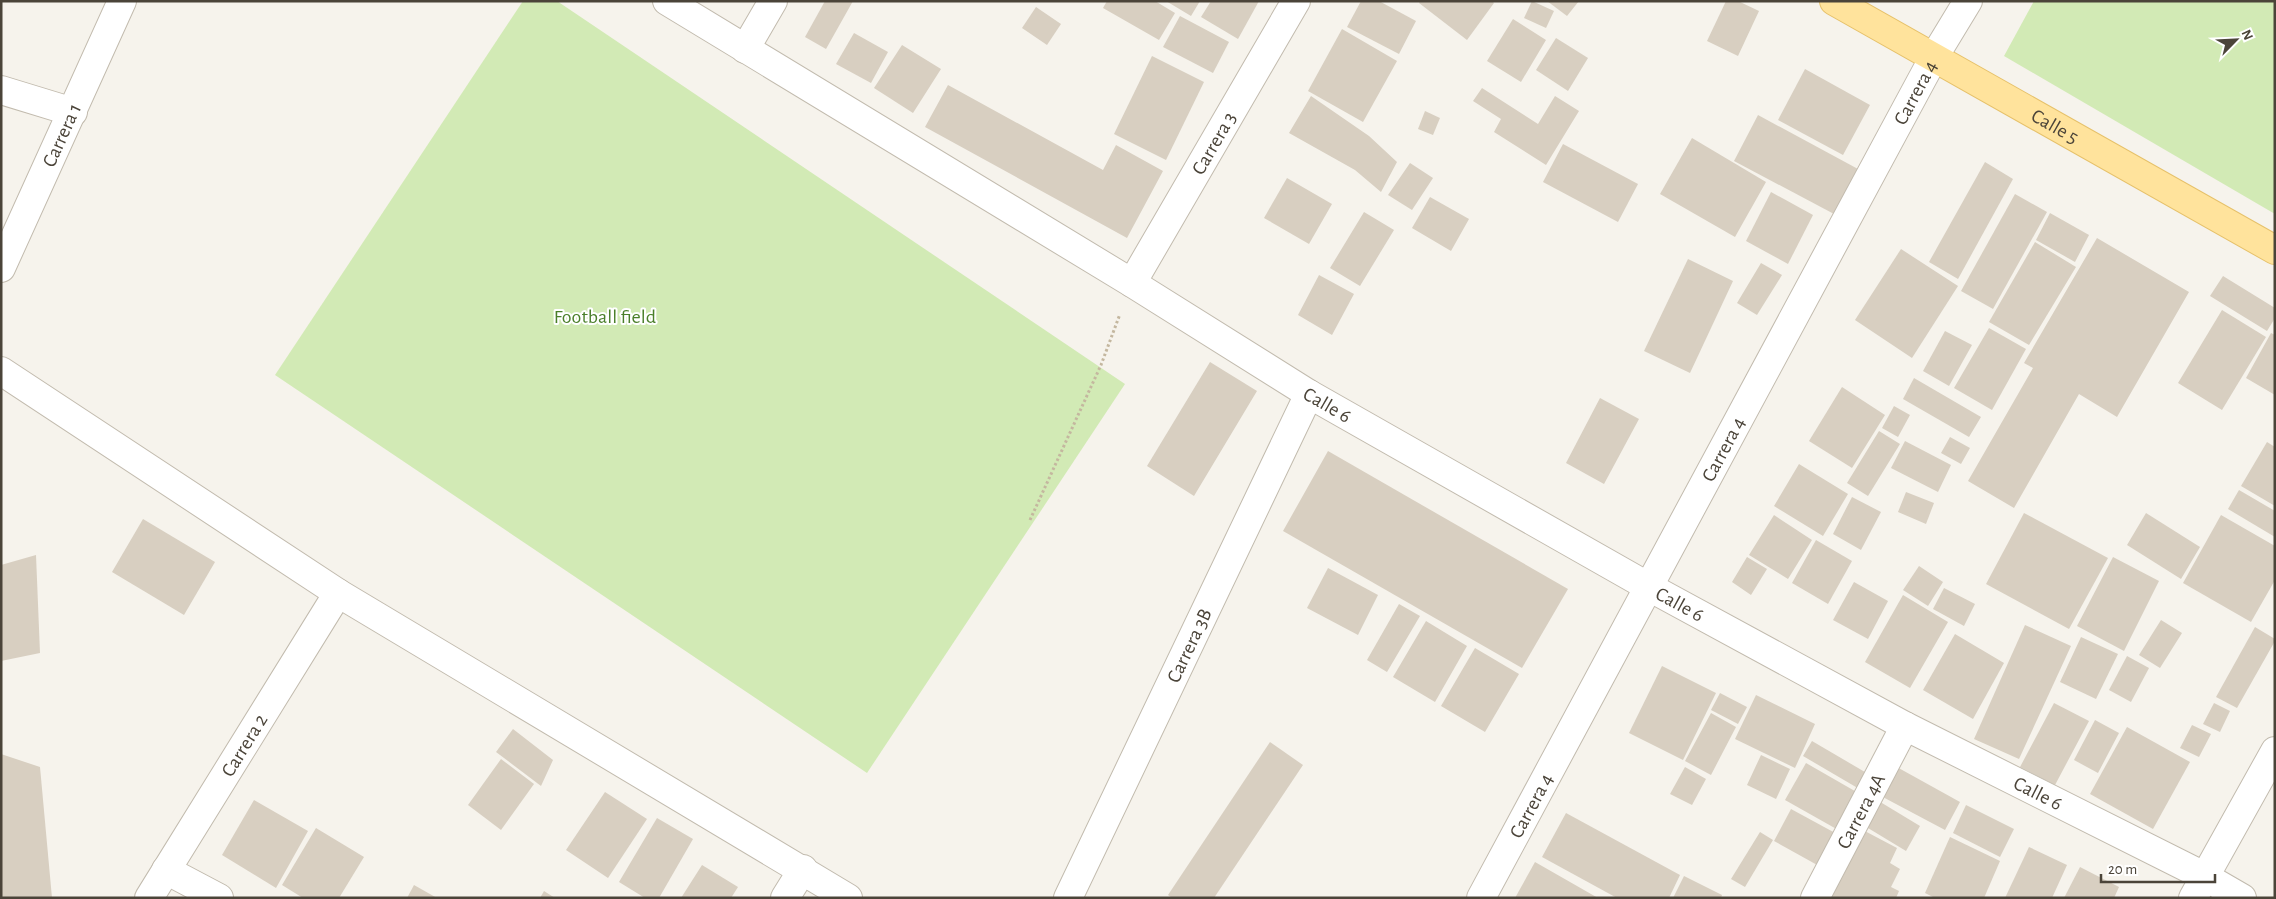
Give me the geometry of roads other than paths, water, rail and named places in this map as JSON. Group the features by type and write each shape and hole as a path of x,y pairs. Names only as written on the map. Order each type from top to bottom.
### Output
{"main road":[{"name":"Calle 5","path":"1834,1 2275,250"}],"street":[{"name":"Carrera 1","path":"1,268 122,1"},
{"name":"Calle 6","path":"668,1 1132,283 1309,394 1648,588 1905,726 2198,887 2242,898"},
{"path":"745,49 773,1"},
{"name":"Carrera 3","path":"1132,283 1296,1"},
{"name":"Carrera 4","path":"1481,898 1934,57 1968,1"},
{"path":"1,90 73,112"},
{"path":"1,371 338,593 803,869 848,898"},
{"name":"Carrera 3B","path":"1068,898 1309,394"},
{"name":"Carrera 2","path":"149,898 338,593"},
{"name":"Carrera 4A","path":"1815,898 1905,726"},
{"path":"2198,887 2275,751"},
{"path":"785,898 803,869"},
{"path":"166,870 219,898"}],"park label":[{"name":"Football field","path":"605,316"}]}
